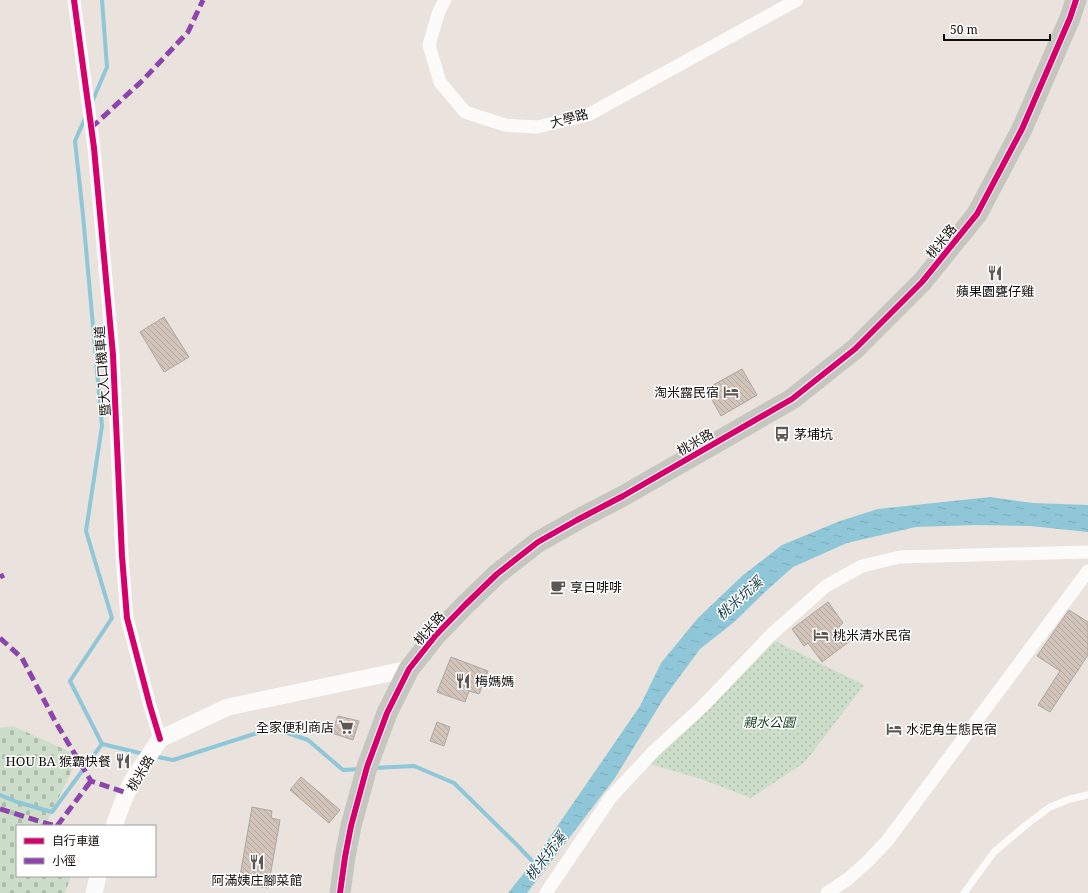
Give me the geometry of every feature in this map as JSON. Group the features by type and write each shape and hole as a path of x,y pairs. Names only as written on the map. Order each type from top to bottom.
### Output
{"main road":[{"name":"桃米路","path":"340,893 351,826 367,767 387,713 409,670 436,635 497,574 538,542 792,399 861,344 922,282 977,214 1022,129 1070,18 1076,0"}],"street":[{"name":"暨大入口機車道","path":"74,0 94,148 113,355 122,556 127,618 160,739"},
{"name":"大學路","path":"445,0 439,11 429,45 440,82 465,112 505,125 537,127 588,115 797,0"},
{"path":"546,893 611,797 654,751 703,706 773,633 826,586 862,566 900,557 1088,552"},
{"path":"827,893 848,880 887,841 1088,571"},
{"path":"160,739 228,708 409,670"},
{"name":"桃米路","path":"114,825 132,781 160,739"},
{"path":"94,893 98,877"}],"lane":[{"path":"964,893 994,852 1026,825 1050,807 1070,799 1088,795"}],"green space":[{"name":"親水公園","path":"773,640 864,685 805,762 751,798 701,779 646,763"},
{"path":"13,726 79,756 45,825 16,825 16,877 71,877 65,893 0,893 0,728"}],"water":[{"name":"桃米坑溪","path":"990,497 1033,503 1088,505 1088,532 1030,526 975,525 916,527 847,543 793,567 733,623 700,649 664,698 615,778 527,893 508,893 532,863 640,706 661,663 698,618 742,576 782,545 840,521 878,509"}],"building":[{"path":"164,317 189,357 164,372 140,332"},
{"name":"淘米露民宿","path":"742,369 757,395 721,416 706,389"},
{"name":"桃米清水民宿","path":"828,602 843,623 839,626 850,641 822,662 808,643 804,646 792,629"},
{"path":"1069,610 1088,622 1088,655 1050,712 1038,705 1060,671 1037,656"},
{"name":"梅媽媽","path":"451,657 488,671 479,694 469,691 465,702 437,692"},
{"name":"全家便利商店","path":"338,716 359,721 353,740 332,733"},
{"path":"437,722 450,727 444,746 430,741"},
{"path":"301,777 340,810 329,823 290,790"},
{"name":"阿滿姨庄腳菜館","path":"252,807 272,811 271,818 280,820 268,888 239,882"}],"waterway":[{"path":"92,102 107,67 102,0"},
{"path":"86,116 75,141 102,426 86,531 112,618 70,681 102,744 144,754"},
{"path":"153,756 173,760 273,728 308,740 343,770 360,769"},
{"path":"0,795 17,802 52,812 102,744"},
{"name":"桃米坑溪","path":"373,768 414,766 454,783 536,865"}],"marked path":[{"path":"91,128 143,80 188,32 203,0"},
{"path":"0,577 4,575"},
{"path":"0,638 22,658 55,721 91,781 127,793"},
{"path":"58,825 91,781"},
{"path":"0,809 52,825"}],"cycle path":[{"path":"74,0 94,148 113,355 122,556 127,618 160,739"},
{"path":"340,893 351,826 367,767 387,713 409,669 436,635 497,574 538,542 623,496 792,399 855,349 922,282 977,214 1022,129 1070,18 1076,0"}],"place":[{"name":"蘋果園甕仔雞","path":"995,273"},
{"name":"淘米露民宿","path":"731,392"},
{"name":"茅埔坑","path":"782,434"},
{"name":"享日啡啡","path":"558,587"},
{"name":"桃米清水民宿","path":"821,635"},
{"name":"梅媽媽","path":"463,681"},
{"name":"全家便利商店","path":"346,727"},
{"name":"水泥角生態民宿","path":"894,729"},
{"name":"HOU BA 猴霸快餐","path":"123,761"},
{"name":"阿滿姨庄腳菜館","path":"257,862"}]}
